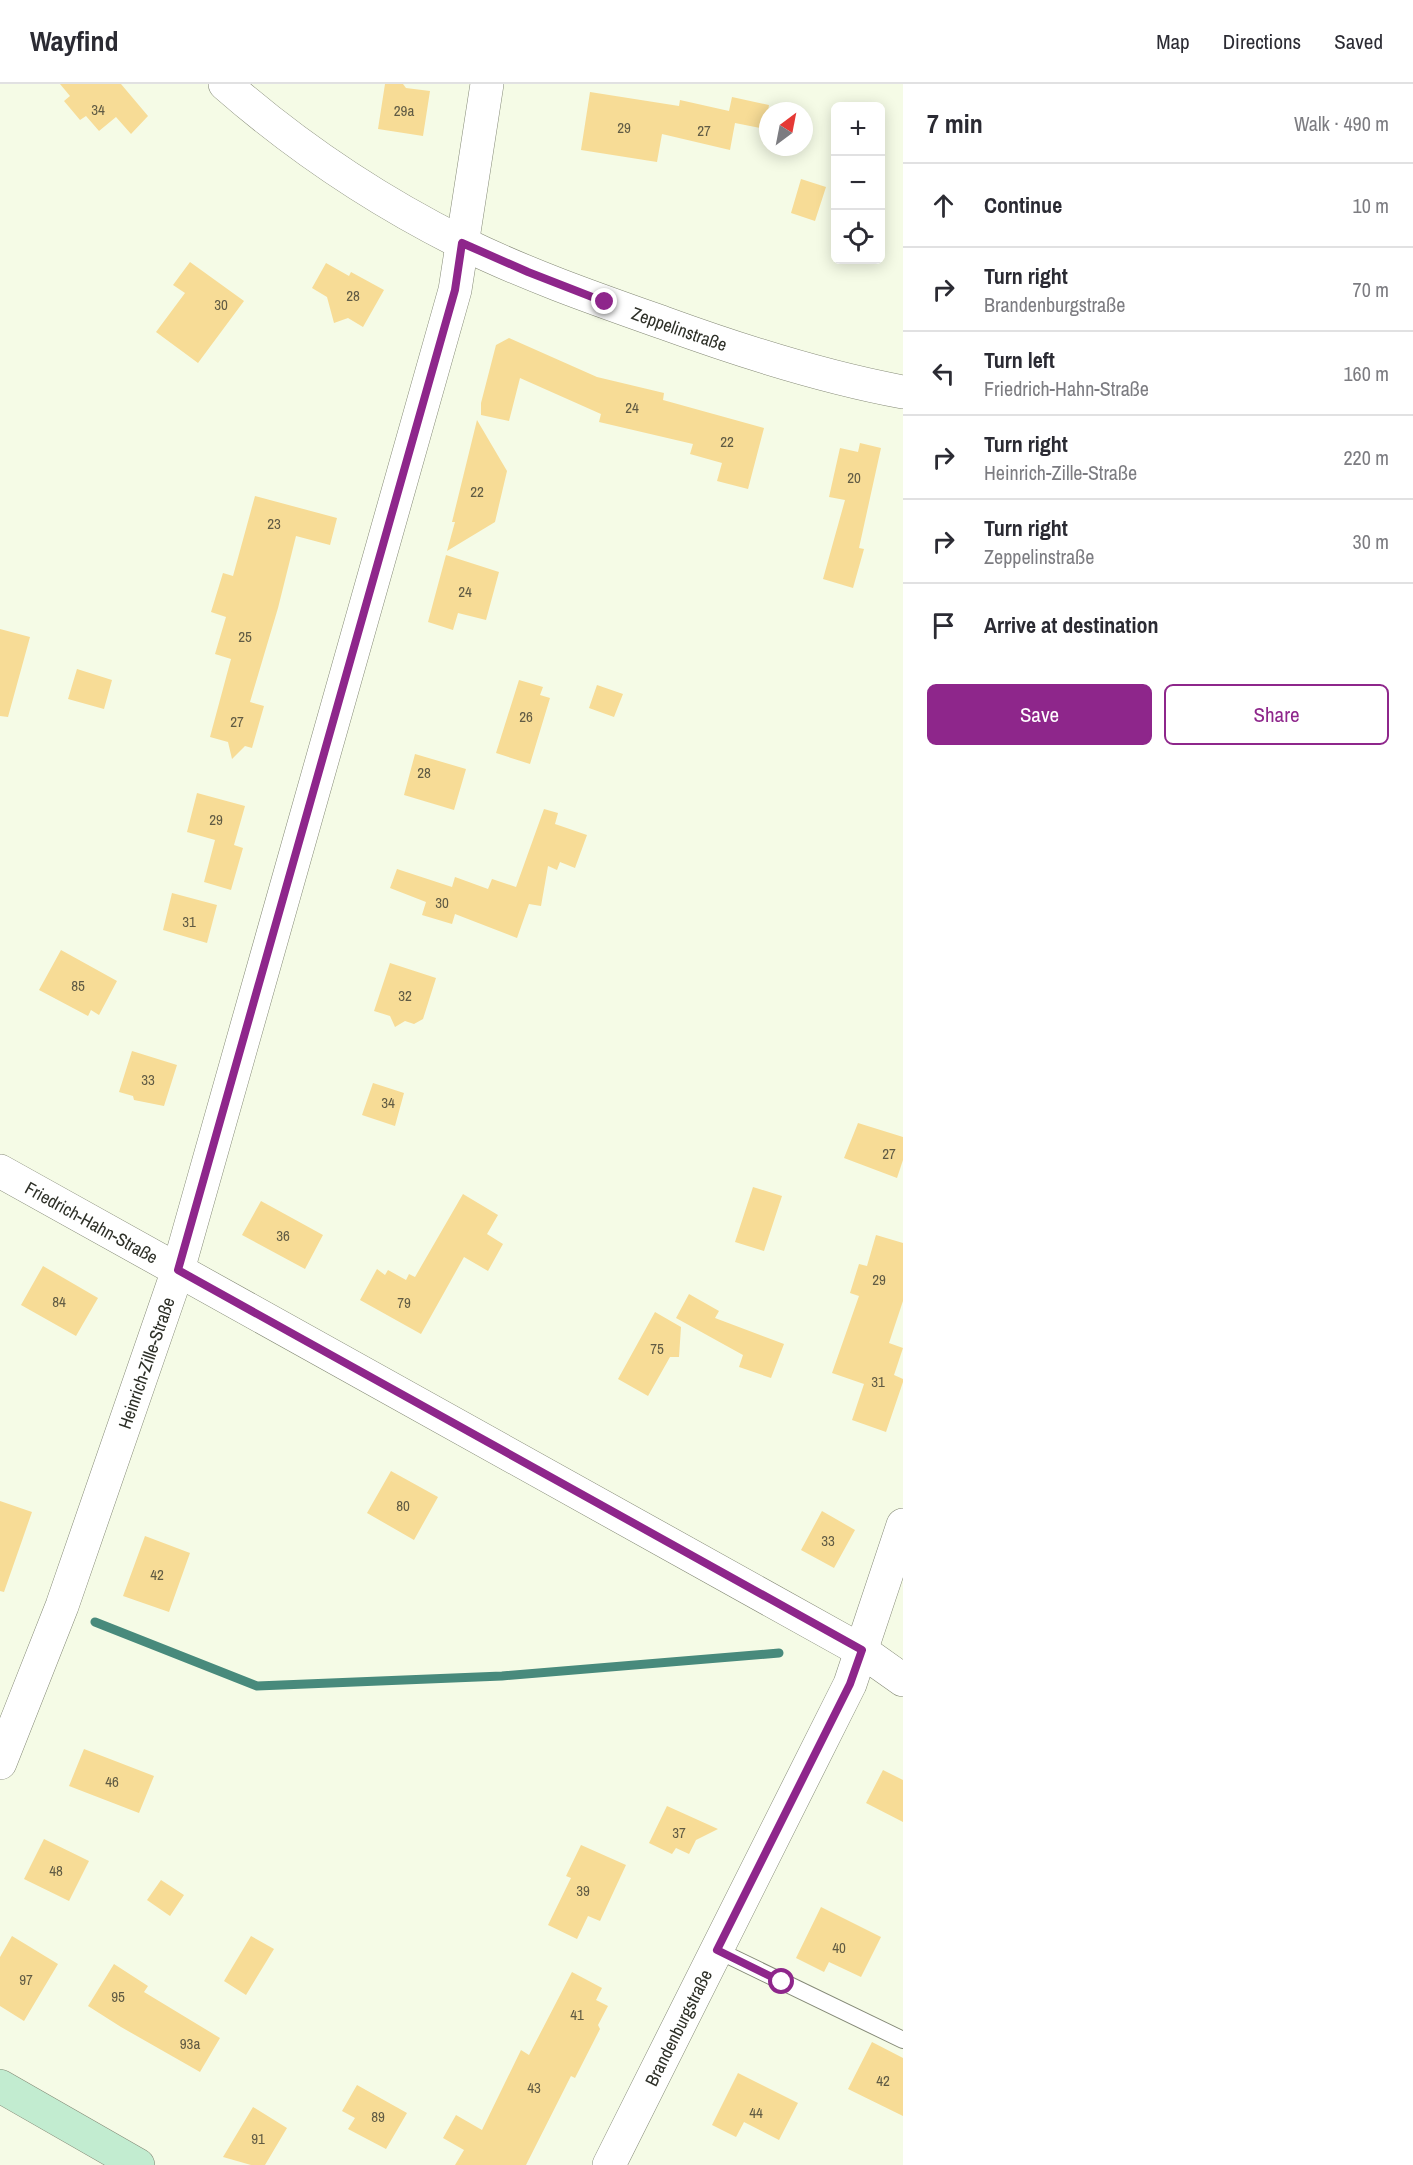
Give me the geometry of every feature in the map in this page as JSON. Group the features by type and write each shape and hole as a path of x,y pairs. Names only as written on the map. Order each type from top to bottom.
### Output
{"street":[{"name":"Zeppelinstraße","path":"225,84 326,164 394,206 462,243 528,272 694,334 795,366 903,392"},
{"name":"Heinrich-Zille-Straße","path":"0,1763 62,1606 178,1270 455,290 487,84"},
{"name":"Friedrich-Hahn-Straße","path":"0,1171 862,1650 903,1680"},
{"name":"Brandenburgstraße","path":"609,2165 850,1684 903,1526"},
{"path":"0,2086 138,2165"}],"lane":[{"path":"717,1950 903,2040"}],"building":[{"path":"60,84 121,84 148,116 131,134 116,117 99,131 86,116 80,120 64,101 70,96"},
{"path":"385,84 403,84 406,88 430,91 423,136 378,129"},
{"path":"590,92 679,106 680,100 729,111 732,97 759,103 759,128 735,123 730,150 662,134 657,162 581,150"},
{"path":"801,179 826,187 815,221 791,213"},
{"path":"190,262 244,301 198,363 156,332 185,293 173,285"},
{"path":"326,263 349,276 351,272 384,290 363,327 348,318 334,323 327,297 312,288"},
{"path":"509,338 597,377 664,393 663,400 764,428 748,489 717,481 722,463 690,454 693,444 599,422 601,414 520,378 509,421 481,415 481,403 496,345"},
{"path":"477,420 507,471 495,522 447,551 455,522 452,522"},
{"path":"860,443 881,448 859,548 864,549 853,588 823,579 845,500 829,497 840,448 858,452"},
{"path":"255,496 337,518 330,545 296,536 278,608 250,702 264,706 252,748 245,746 232,759 228,742 210,737 231,659 215,654 226,617 211,612 223,573 233,576"},
{"path":"446,555 499,572 486,620 458,613 453,630 428,622"},
{"path":"0,629 30,637 8,717 0,716"},
{"path":"77,669 112,680 104,709 68,699"},
{"path":"519,680 543,687 540,695 550,698 530,764 496,753"},
{"path":"597,685 623,694 614,717 589,708"},
{"path":"415,754 466,769 454,810 404,795"},
{"path":"197,793 245,806 234,845 243,848 231,890 204,882 215,840 187,832"},
{"path":"544,809 558,813 555,824 587,835 575,868 560,862 557,870 548,866 541,906 529,904 517,938 455,914 452,924 422,915 426,902 390,888 397,869 452,887 455,877 488,889 492,879 516,887"},
{"path":"172,893 217,905 207,943 163,930"},
{"path":"61,950 117,981 99,1015 91,1010 88,1016 39,990"},
{"path":"390,963 436,978 423,1019 414,1024 405,1021 395,1027 390,1016 374,1011"},
{"path":"132,1051 177,1065 164,1106 134,1100 133,1096 119,1092"},
{"path":"373,1083 404,1093 395,1126 362,1115"},
{"path":"858,1123 903,1137 903,1160 897,1178 844,1158"},
{"path":"753,1187 782,1196 764,1251 735,1242"},
{"path":"463,1194 498,1215 487,1234 503,1244 488,1271 464,1257 421,1334 360,1300 377,1269 385,1275 388,1270 406,1280 409,1274 415,1277"},
{"path":"261,1201 323,1235 305,1269 242,1235"},
{"path":"876,1235 903,1243 903,1301 889,1343 903,1348 894,1375 903,1379 903,1382 886,1432 852,1420 864,1384 832,1373 859,1296 850,1293 859,1264 867,1266"},
{"path":"43,1266 98,1298 76,1336 21,1305"},
{"path":"689,1294 719,1311 715,1318 784,1344 771,1378 739,1367 743,1355 676,1318"},
{"path":"655,1312 681,1327 679,1357 670,1357 648,1396 618,1379"},
{"path":"391,1471 438,1497 414,1540 367,1513"},
{"path":"0,1501 32,1512 4,1592 0,1591"},
{"path":"822,1511 855,1530 834,1568 801,1550"},
{"path":"145,1536 190,1553 169,1612 123,1596"},
{"path":"84,1749 154,1776 139,1813 69,1786"},
{"path":"883,1770 903,1780 903,1822 866,1803"},
{"path":"667,1806 718,1829 696,1840 689,1854 676,1848 672,1854 649,1843"},
{"path":"44,1839 89,1861 69,1901 24,1879"},
{"path":"581,1845 626,1865 600,1921 588,1916 577,1939 548,1925 571,1878 566,1876"},
{"path":"161,1880 184,1895 170,1916 147,1900"},
{"path":"821,1907 881,1937 861,1977 829,1962 824,1972 796,1958"},
{"path":"12,1936 58,1964 24,2021 0,2006 0,1957"},
{"path":"251,1936 274,1949 246,1995 224,1981"},
{"path":"114,1964 148,1986 144,1992 220,2038 200,2072 88,2006"},
{"path":"572,1972 602,1988 596,2000 608,2006 598,2025 600,2029 575,2078 571,2076 526,2165 455,2165 464,2150 443,2138 456,2115 482,2130 521,2050 529,2055"},
{"path":"872,2042 903,2058 903,2116 848,2089"},
{"path":"738,2073 798,2103 779,2140 744,2122 736,2137 712,2125"},
{"path":"357,2085 407,2113 386,2149 348,2129 355,2118 342,2111"},
{"path":"253,2107 287,2128 265,2165 251,2165 223,2157"}],"waterway":[{"path":"95,1622 257,1686 502,1676 779,1653"}],"route":[{"path":"605,302 462,243 455,290 178,1270 862,1650 850,1684 717,1950 782,1982"}]}
